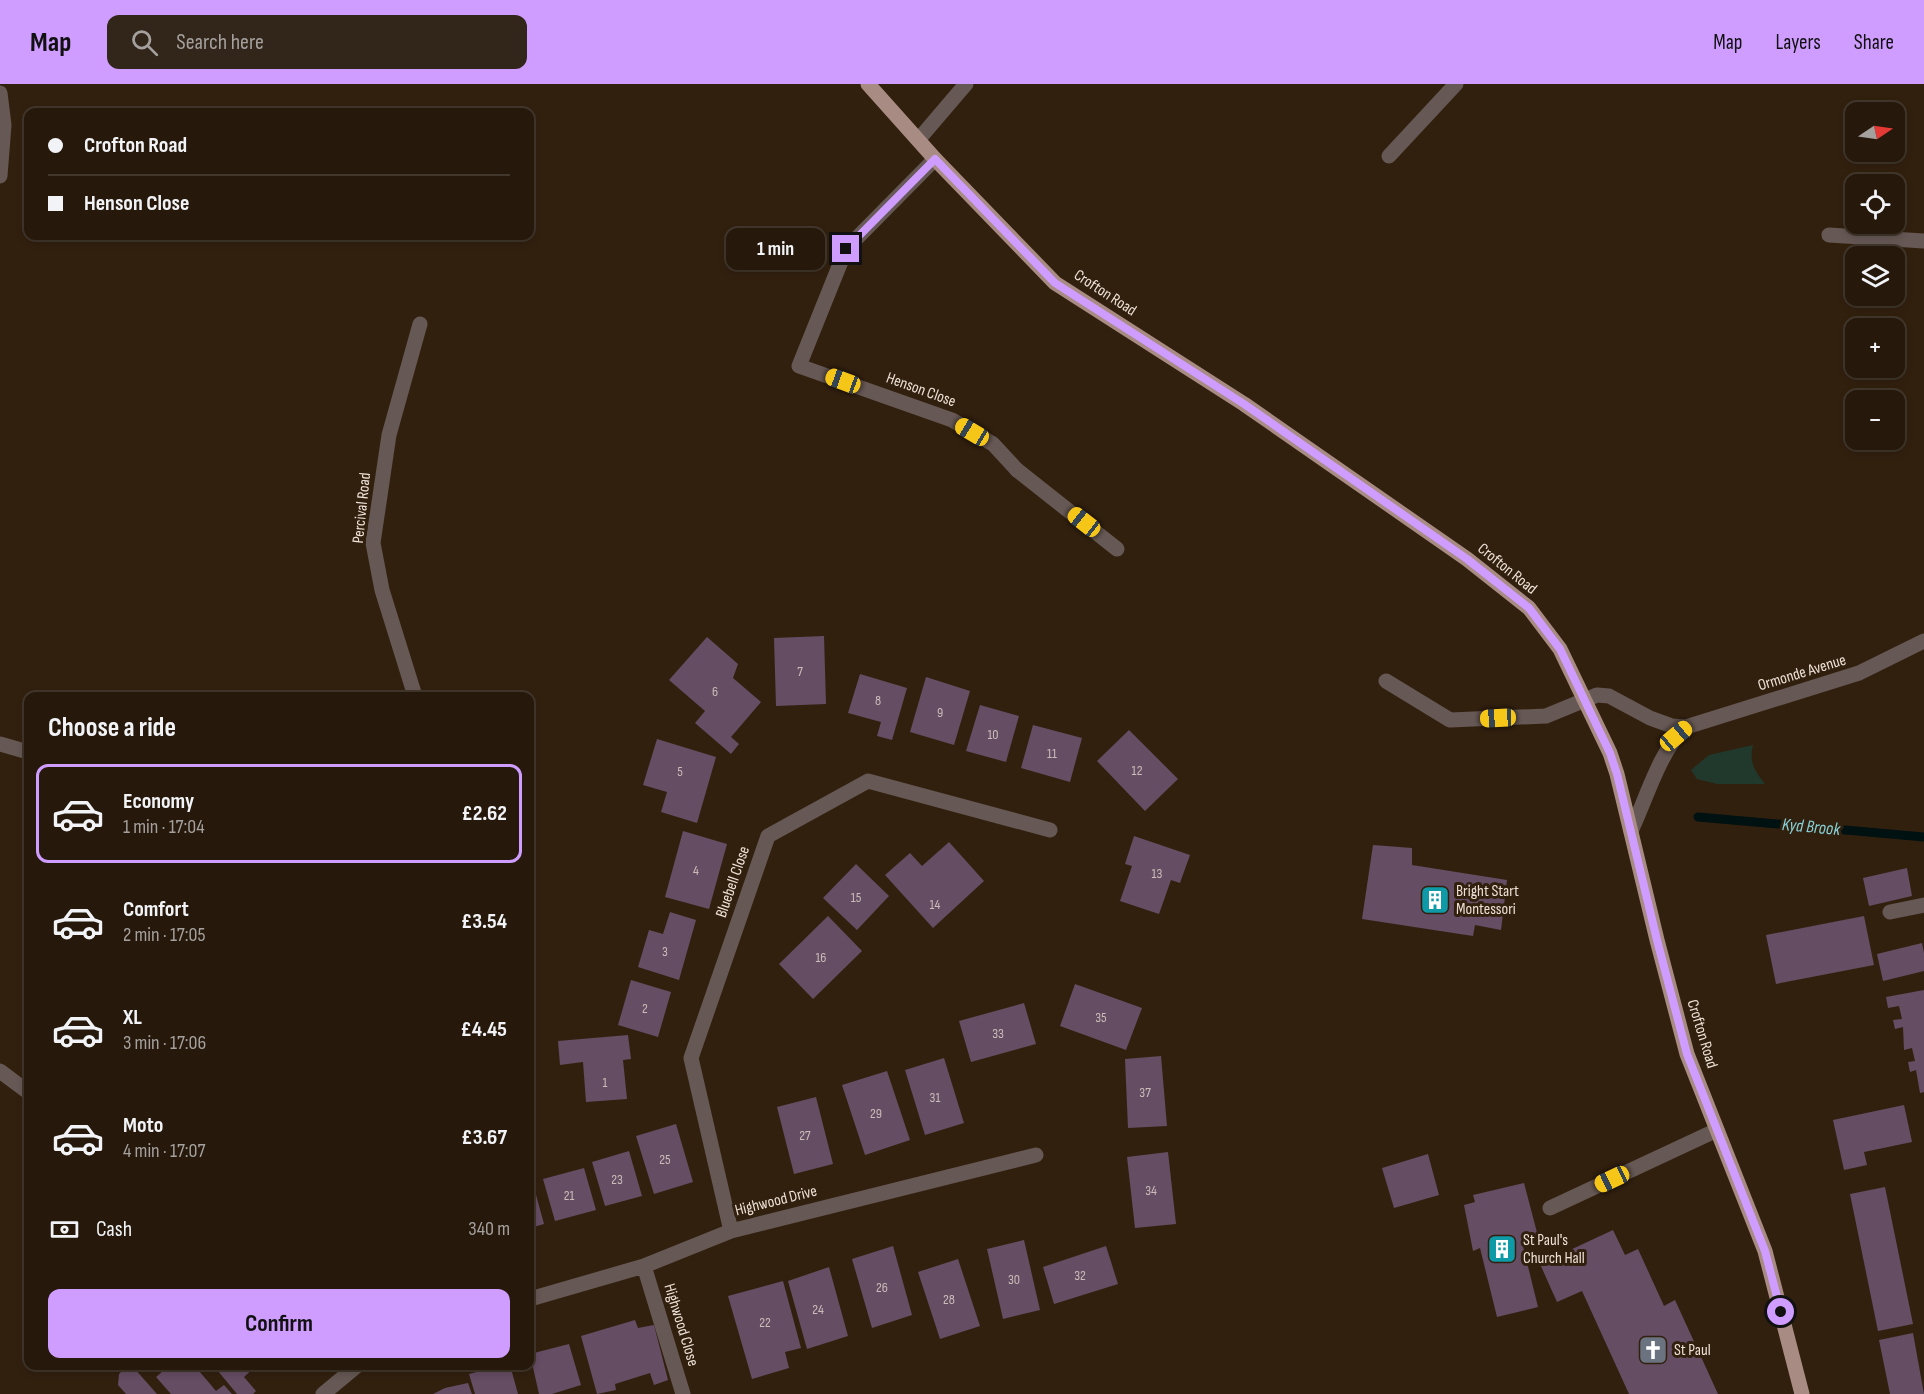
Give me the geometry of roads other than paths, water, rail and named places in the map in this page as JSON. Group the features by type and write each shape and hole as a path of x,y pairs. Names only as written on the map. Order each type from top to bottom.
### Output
{"main road":[{"name":"Crofton Road","path":"868,84 935,159 1055,283 1244,404 1467,559 1529,608 1560,649 1585,699 1617,774 1687,1054 1765,1251 1802,1394"}],"street":[{"path":"919,139 966,84"},
{"path":"1389,156 1456,84"},
{"path":"0,93 4,125 0,176"},
{"name":"Henson Close","path":"935,159 846,249 799,366 952,420 993,444 1017,470 1117,549"},
{"path":"1829,235 1924,241"},
{"name":"Percival Road","path":"414,692 382,590 373,543 389,435 420,324"},
{"name":"Ormonde Avenue","path":"1686,728 1859,673 1924,641"},
{"path":"1386,681 1450,720 1546,716 1597,695 1609,696 1650,718 1672,726 1686,728"},
{"path":"1631,831 1665,754 1676,736 1686,728"},
{"path":"0,744 24,751"},
{"name":"Bluebell Close","path":"731,1231 691,1058 768,836 868,781 1050,830"},
{"path":"1890,912 1924,905"},
{"path":"0,1071 24,1089"},
{"path":"1550,1208 1717,1130"},
{"name":"Highwood Drive","path":"534,1298 644,1266 731,1231 1036,1155"},
{"name":"Highwood Close","path":"644,1266 683,1394"},
{"path":"323,1394 352,1370"}],"waterway":[{"name":"Kyd Brook","path":"1698,817 1924,837"}],"place":[{"name":"Bright Start Montessori","path":"1435,900"},
{"name":"St Paul's Church Hall","path":"1502,1249"},
{"name":"St Paul","path":"1653,1350"}]}
